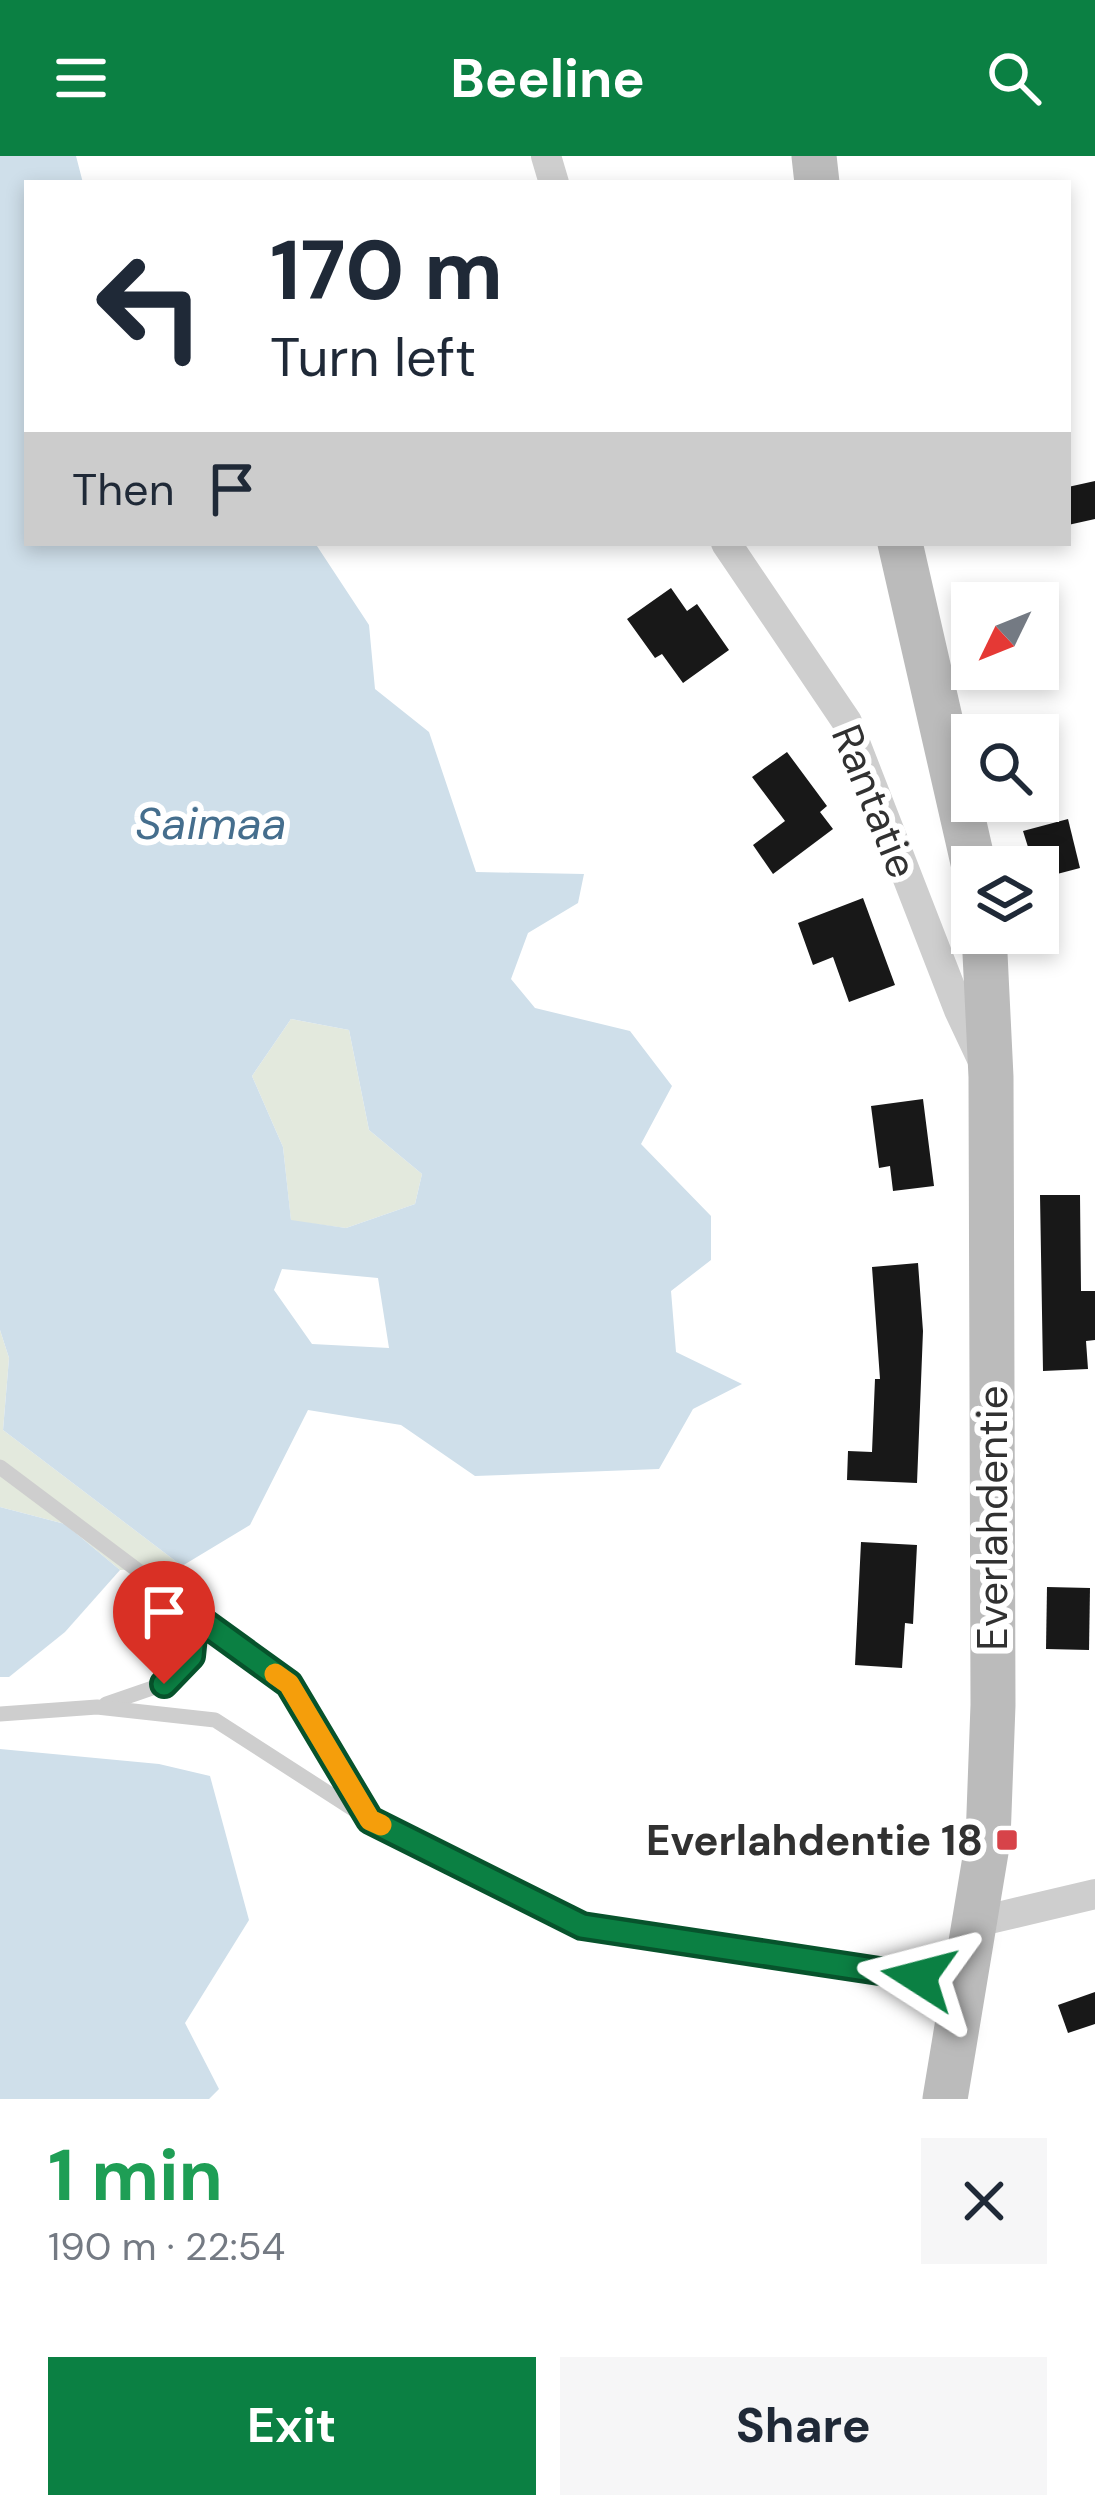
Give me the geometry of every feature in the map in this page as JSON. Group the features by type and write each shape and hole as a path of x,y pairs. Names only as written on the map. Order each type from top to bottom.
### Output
{"street":[{"name":"Rantatie","path":"728,546 847,722 958,1010 991,1077"},
{"path":"901,546 969,846"},
{"name":"Everlahdentie","path":"945,2099 988,1840 993,1706 991,1077 985,954"},
{"path":"977,1922 1095,1894"}],"lane":[{"path":"0,1467 289,1684 370,1820"},
{"path":"97,1706 164,1684 191,1656 195,1616"},
{"path":"0,1714 97,1706 215,1720 370,1820 582,1926 965,1982"}],"shaded area":[{"path":"291,1019 349,1030 369,1130 422,1174 415,1204 346,1228 291,1221 283,1147 252,1076"},
{"path":"0,1330 9,1358 3,1430 182,1566 120,1570 65,1524 0,1507"}],"water":[{"name":"Saimaa","path":"0,156 76,156 82,180 24,180 24,546 317,546 369,625 375,689 429,732 476,872 584,874 578,903 528,933 511,979 535,1008 630,1031 672,1086 641,1144 711,1216 711,1260 671,1291 676,1352 742,1384 693,1409 659,1469 475,1476 401,1425 308,1410 250,1525 182,1566 3,1430 9,1358 0,1330","holes":["291,1019 349,1030 369,1130 422,1174 415,1204 346,1228 291,1220 283,1147 252,1076","282,1269 378,1278 389,1348 312,1344 274,1290"]},
{"path":"0,1507 65,1524 120,1570 65,1632 9,1677 0,1677"},
{"path":"0,1749 159,1764 210,1776 249,1920 185,2023 219,2089 209,2099 0,2099"}],"building":[{"path":"1095,481 1095,519 1071,524 1071,486"},
{"path":"671,588 687,611 697,604 729,650 683,683 662,654 655,658 627,619"},
{"path":"787,752 827,806 820,812 833,829 773,874 753,845 785,821 752,777"},
{"path":"1068,819 1080,868 1059,874 1059,846 1028,846 1023,831"},
{"path":"863,898 895,985 849,1002 833,957 813,965 798,923"},
{"path":"923,1099 934,1186 893,1191 890,1166 879,1168 871,1106"},
{"path":"1040,1195 1080,1195 1081,1291 1095,1291 1095,1340 1086,1341 1088,1369 1043,1371"},
{"path":"918,1263 923,1331 917,1483 847,1480 848,1451 872,1452 875,1379 880,1379 872,1267"},
{"path":"861,1542 917,1545 913,1624 905,1623 902,1668 855,1665"},
{"path":"1047,1587 1090,1588 1089,1650 1046,1649"},
{"path":"1095,1992 1095,2024 1068,2033 1058,2005"}],"slow traffic":[{"path":"275,1674 289,1684 370,1820 381,1825"}],"place":[{"name":"Everlahdentie 18","path":"1007,1840"}],"route":[{"path":"164,1684 191,1656 195,1616 289,1684 370,1820 582,1926 919,1977"}]}
